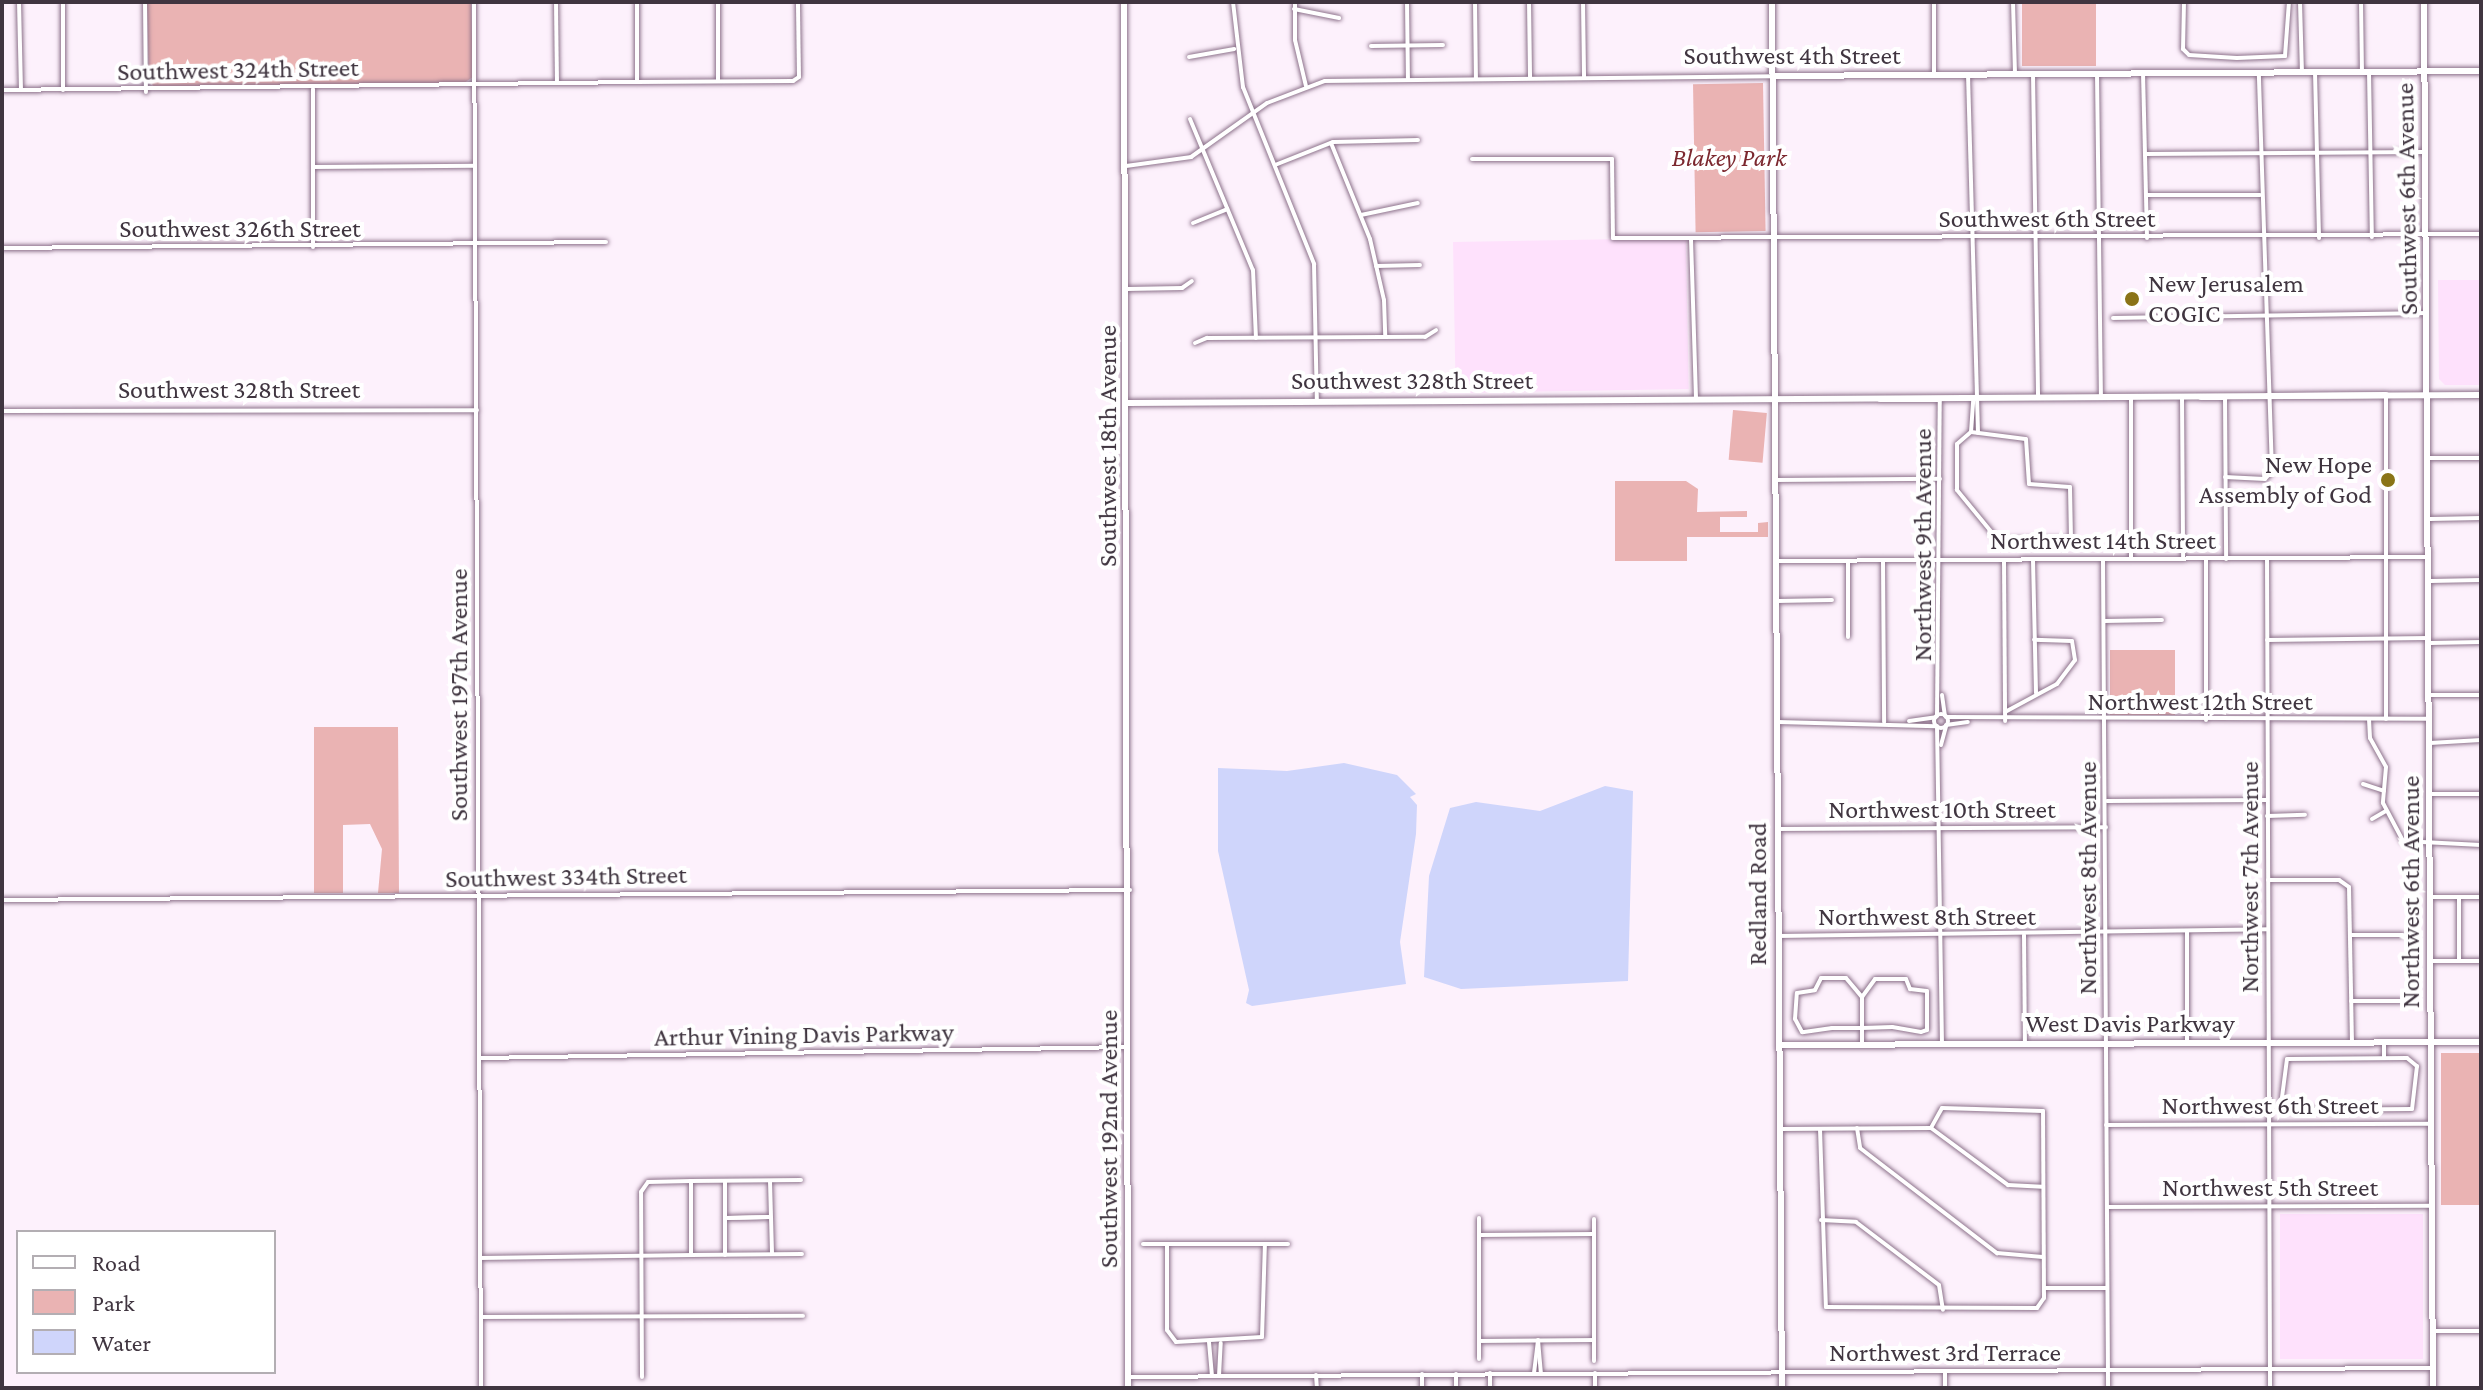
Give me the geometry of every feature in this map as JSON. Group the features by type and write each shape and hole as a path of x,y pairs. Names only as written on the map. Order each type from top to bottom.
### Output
{"street":[{"path":"19,2 21,90"},
{"path":"63,2 63,90"},
{"path":"145,2 146,92"},
{"name":"Southwest 197th Avenue","path":"474,2 481,1388"},
{"path":"556,2 557,83"},
{"path":"637,2 637,82"},
{"path":"718,2 718,81"},
{"name":"Southwest 324th Street","path":"2,90 146,92 799,77 798,2"},
{"name":"Southwest 18th Avenue","path":"1124,2 1130,890"},
{"path":"1233,2 1234,49 1253,112 1314,264 1317,402"},
{"path":"1295,2 1306,86"},
{"path":"1407,2 1408,79"},
{"path":"1475,2 1476,79"},
{"path":"1529,2 1530,78"},
{"path":"1583,2 1584,78"},
{"name":"Redland Road","path":"1772,2 1782,1388"},
{"path":"1934,2 1934,75"},
{"path":"2013,2 2015,74"},
{"path":"2184,2 2183,49 2189,55 2237,58 2285,56 2289,2"},
{"path":"2300,2 2302,72"},
{"path":"2361,2 2371,153 2372,237"},
{"name":"Southwest 6th Avenue","path":"2424,2 2430,395"},
{"path":"1294,9 1339,18"},
{"path":"1371,46 1443,45"},
{"path":"1189,57 1234,49"},
{"path":"2237,58 2237,73"},
{"name":"Southwest 4th Street","path":"1126,166 1166,165 1203,151 1253,112 1306,86 1408,79 2481,71"},
{"path":"2315,72 2319,238"},
{"path":"2143,73 2147,238"},
{"path":"2225,477 2270,477 2259,73"},
{"path":"1968,74 1974,398 1978,433"},
{"path":"2033,74 2038,398"},
{"path":"2097,74 2101,397"},
{"path":"313,89 313,247"},
{"path":"1190,119 1254,277 1256,338"},
{"path":"1275,165 1331,143 1418,140"},
{"path":"1331,143 1361,215 1376,266 1385,337"},
{"path":"2145,154 2427,152"},
{"name":"Southwest 6th Street","path":"1472,159 1612,159 1613,238 2319,238 2481,234"},
{"path":"314,167 475,166"},
{"path":"2146,195 2260,195"},
{"path":"1361,215 1418,203"},
{"path":"1193,223 1227,209"},
{"path":"1691,237 1696,400"},
{"name":"Southwest 326th Street","path":"2,248 606,242"},
{"path":"1376,266 1420,265"},
{"path":"1127,289 1182,288 1192,281"},
{"path":"2113,318 2428,313"},
{"path":"1195,343 1256,338 1425,337 1436,330"},
{"path":"2386,395 2386,719"},
{"name":"Northwest 6th Avenue","path":"2430,395 2433,1388"},
{"name":"Southwest 328th Street","path":"1128,403 2481,395"},
{"path":"2131,397 2131,559"},
{"path":"2182,397 2183,559"},
{"path":"2225,397 2226,559"},
{"name":"Northwest 9th Avenue","path":"1940,398 1941,693 1946,726"},
{"path":"1971,432 2026,439 2029,484 2070,487 2071,539 1998,540 1957,490 1957,444 1971,432 1974,398"},
{"name":"Southwest 328th Street","path":"2,411 477,410"},
{"path":"2430,458 2481,458"},
{"path":"1777,480 1940,479"},
{"path":"2430,519 2481,518"},
{"name":"Northwest 14th Street","path":"1777,561 2430,557"},
{"name":"Northwest 7th Avenue","path":"2267,558 2270,1388"},
{"path":"2206,559 2206,720"},
{"path":"2033,560 2036,693"},
{"name":"Northwest 8th Avenue","path":"2103,560 2107,801 2105,1044 2108,1388"},
{"path":"1848,561 1848,637"},
{"path":"1883,561 1884,722"},
{"path":"2004,561 2005,721"},
{"path":"2430,581 2481,580"},
{"path":"1777,601 1832,600"},
{"path":"2104,621 2162,620"},
{"path":"2005,712 2067,675 2077,649 2072,641 2034,640"},
{"path":"2267,640 2481,642"},
{"name":"Northwest 9th Avenue","path":"1937,726 1941,693"},
{"path":"2430,695 2481,695"},
{"path":"1907,722 1936,717"},
{"name":"Northwest 12th Street","path":"1936,717 1970,721 2430,719"},
{"path":"2369,719 2370,738 2386,767 2386,811 2403,841 2431,846 2481,845"},
{"name":"Northwest 12th Street","path":"1937,726 1970,721"},
{"path":"1778,722 1907,722 1937,726 1941,745 1942,1045"},
{"path":"1941,745 1946,726"},
{"path":"2430,743 2481,740"},
{"path":"2363,784 2384,791"},
{"path":"2431,794 2481,794"},
{"path":"2107,801 2267,800"},
{"path":"2372,819 2386,811"},
{"path":"2267,816 2305,815"},
{"name":"Northwest 10th Street","path":"1778,829 2106,827"},
{"path":"2268,880 2347,883 2352,1043"},
{"name":"Southwest 334th Street","path":"2,900 1130,890"},
{"name":"Southwest 192nd Avenue","path":"1128,1388 1130,890"},
{"path":"2431,897 2481,897"},
{"path":"2459,897 2459,961"},
{"name":"Northwest 8th Street","path":"1779,936 2024,935 2268,929"},
{"path":"2187,931 2187,1043"},
{"path":"2024,935 2025,1045"},
{"path":"2351,935 2403,935"},
{"path":"2431,961 2481,961"},
{"path":"1862,997 1849,980 1821,978 1815,990 1797,993 1795,1019 1802,1032 1862,1028 1921,1032 1927,1026 1927,991 1912,990 1903,977 1875,979 1862,997 1862,1028 1862,1045"},
{"path":"2351,1001 2402,1001"},
{"path":"2384,1042 2384,1058"},
{"name":"West Davis Parkway","path":"1779,1045 2481,1042"},
{"name":"Arthur Vining Davis Parkway","path":"479,1058 1129,1047"},
{"path":"2384,1058 2416,1065 2416,1106 2399,1110 2299,1110 2281,1105 2285,1060 2384,1058"},
{"path":"1820,1129 1826,1307 1943,1310 2040,1307 2044,1288 2044,1122 2035,1107 1942,1108 1931,1128"},
{"path":"2299,1110 2299,1124"},
{"path":"2399,1110 2399,1124"},
{"name":"Northwest 6th Street","path":"2106,1125 2433,1124"},
{"path":"1857,1128 1860,1148 2002,1257 2043,1257"},
{"path":"1780,1129 1931,1128 2008,1185 2042,1187"},
{"path":"642,1377 643,1186 691,1181 801,1180"},
{"path":"691,1181 691,1255"},
{"path":"725,1181 725,1255"},
{"path":"770,1181 772,1255"},
{"name":"Northwest 5th Street","path":"2107,1207 2434,1206"},
{"path":"726,1218 770,1217"},
{"path":"1479,1218 1479,1359"},
{"path":"1594,1219 1594,1361"},
{"path":"1821,1220 1856,1222 1939,1285 1943,1310"},
{"path":"1480,1235 1594,1234"},
{"path":"1143,1244 1288,1244"},
{"path":"1167,1244 1169,1336 1209,1342 1252,1341 1265,1332 1265,1244"},
{"path":"481,1258 802,1254"},
{"path":"2044,1288 2107,1288"},
{"path":"481,1317 803,1316"},
{"path":"2434,1331 2481,1331"},
{"path":"1534,1373 1538,1340"},
{"path":"1538,1340 1541,1374"},
{"path":"1479,1341 1594,1340"},
{"path":"1209,1342 1216,1376"},
{"path":"1216,1376 1221,1342"},
{"path":"1210,1356 1221,1356"},
{"name":"Northwest 3rd Terrace","path":"1216,1376 2433,1368"},
{"path":"1945,1371 1945,1388"},
{"path":"1490,1373 1490,1388"},
{"path":"1595,1373 1595,1388"},
{"path":"1422,1374 1422,1388"},
{"path":"1456,1374 1456,1388"},
{"path":"1316,1375 1317,1388"},
{"path":"1128,1377 1216,1376"}],"shaded area":[{"path":"1686,238 1689,389 1456,393 1453,242"},
{"path":"2438,280 2481,280 2481,385 2445,385 2439,379"},
{"path":"2280,1214 2423,1214 2423,1359 2280,1359"}],"green space":[{"path":"147,2 471,2 473,77 464,83 156,89 149,81"},
{"path":"2022,2 2096,2 2096,66 2022,66"},
{"name":"Blakey Park","path":"1763,83 1766,231 1696,232 1693,84"},
{"path":"1733,410 1767,413 1763,463 1729,460"},
{"path":"1615,481 1686,481 1698,489 1697,512 1747,511 1747,517 1720,517 1720,532 1758,532 1758,523 1768,522 1768,537 1687,537 1687,561 1615,561"},
{"path":"2110,650 2175,650 2175,715 2110,715"},
{"path":"314,727 398,727 399,893 378,893 382,849 370,824 343,825 343,893 314,893"},
{"path":"2441,1053 2481,1053 2481,1205 2441,1205"}],"water":[{"path":"1344,763 1397,775 1416,794 1410,797 1417,805 1416,834 1400,942 1406,984 1252,1006 1246,1003 1249,990 1218,851 1218,768 1287,771"},
{"path":"1605,786 1633,791 1628,981 1461,989 1424,977 1429,876 1450,808 1476,802 1540,811"}],"place":[{"name":"New Jerusalem COGIC","path":"2132,299"},
{"name":"New Hope Assembly of God","path":"2388,480"}]}
